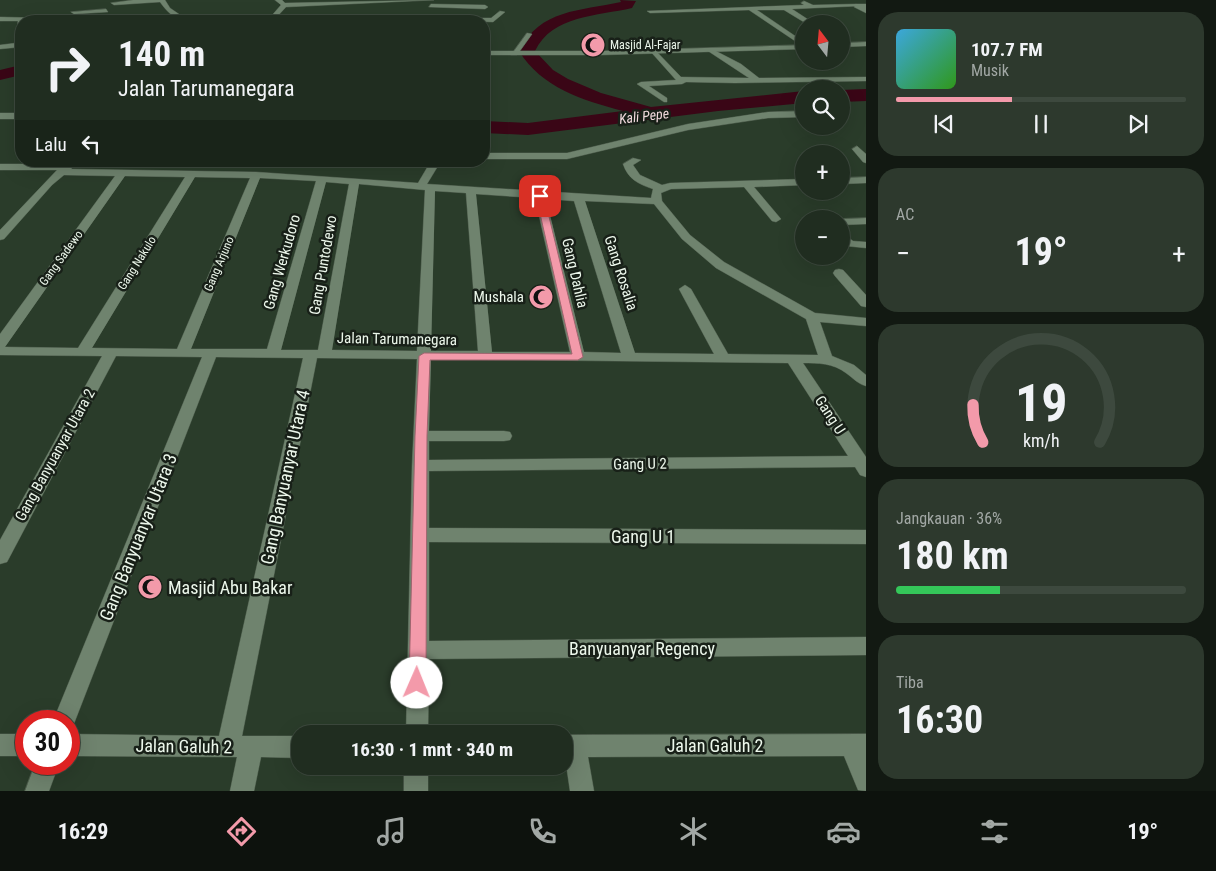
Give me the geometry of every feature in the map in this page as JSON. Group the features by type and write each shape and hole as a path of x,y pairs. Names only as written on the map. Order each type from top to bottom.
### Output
{"street":[{"path":"103,15 115,2 162,0 168,8 178,15"},
{"path":"278,0 284,5 431,2 485,7"},
{"path":"703,0 714,9"},
{"path":"798,0 812,7"},
{"path":"862,0 866,4"},
{"path":"756,1 766,8"},
{"path":"430,15 431,2"},
{"path":"650,11 856,6 866,4"},
{"path":"275,15 284,5"},
{"path":"856,6 866,11"},
{"path":"786,8 797,15"},
{"path":"751,9 795,40"},
{"path":"670,10 678,18"},
{"path":"74,12 106,12"},
{"path":"490,23 502,12"},
{"path":"0,20 15,20"},
{"path":"515,53 530,34"},
{"path":"850,45 866,44"},
{"path":"0,47 15,45"},
{"path":"490,53 655,52 795,46"},
{"path":"710,50 738,66 756,80"},
{"path":"655,52 682,83 641,84 664,100"},
{"path":"679,79 866,79"},
{"path":"490,156 567,156 688,127 768,115 795,114"},
{"path":"0,116 15,116"},
{"path":"866,148 856,150 866,160"},
{"path":"636,160 628,164 634,176 643,183 661,188 795,182"},
{"path":"0,167 67,167 122,173 244,174 354,181 471,192 656,201"},
{"path":"0,237 67,167"},
{"path":"158,173 164,167"},
{"path":"244,174 249,167"},
{"path":"416,725 420,466 424,356 425,188 434,167"},
{"name":"Gang Sadewo","path":"2,352 122,173"},
{"name":"Gang Nakulo","path":"82,352 192,174"},
{"name":"Gang Arjuno","path":"182,353 256,175"},
{"name":"Gang Werkudoro","path":"273,354 322,179"},
{"path":"850,180 866,180"},
{"name":"Gang Puntodewo","path":"317,355 354,181"},
{"path":"746,183 776,219"},
{"path":"661,188 656,191 656,201 686,237 720,265 812,317 866,322"},
{"path":"471,192 485,357"},
{"name":"Gang Dahlia","path":"540,196 578,357"},
{"name":"Gang Rosalia","path":"579,198 630,358"},
{"path":"850,222 866,221"},
{"path":"850,244 866,245"},
{"path":"839,273 866,303"},
{"path":"684,289 724,359"},
{"path":"812,317 826,359 849,368 866,382"},
{"name":"Jalan Tarumanegara","path":"2,352 826,359"},
{"name":"Gang Banyuanyar Utara 2","path":"0,557 111,353"},
{"name":"Gang Banyuanyar Utara 3","path":"68,710 211,353"},
{"name":"Gang Banyuanyar Utara 4","path":"242,791 239,747 317,355"},
{"name":"Gang U","path":"793,359 863,466"},
{"path":"849,368 866,368"},
{"path":"421,436 504,436"},
{"name":"Gang U 2","path":"420,466 863,466"},
{"name":"Gang U 1","path":"419,535 866,537"},
{"name":"Banyuanyar Regency","path":"418,650 866,646"},
{"path":"0,745 15,745"},
{"name":"Jalan Galuh 2","path":"80,745 291,747"},
{"path":"858,745 866,782"},
{"name":"Jalan Galuh 2","path":"573,746 858,745"},
{"path":"573,757 582,791"},
{"path":"37,791 43,775"},
{"path":"416,775 416,791"}],"waterway":[{"path":"627,0 629,1 627,5 567,17 546,27 537,34 527,51 535,63 561,83 595,97 643,110"},
{"name":"Kali Pepe","path":"0,75 15,71"},
{"name":"Kali Pepe","path":"850,96 866,95"},
{"name":"Kali Pepe","path":"490,127 528,129 718,105 795,98"}],"place":[{"name":"Masjid Al-Fajar","path":"593,45"},
{"name":"Mushala","path":"541,297"},
{"name":"Masjid Abu Bakar","path":"150,587"}],"route":[{"path":"417,683 424,356 578,357 540,196"}]}
